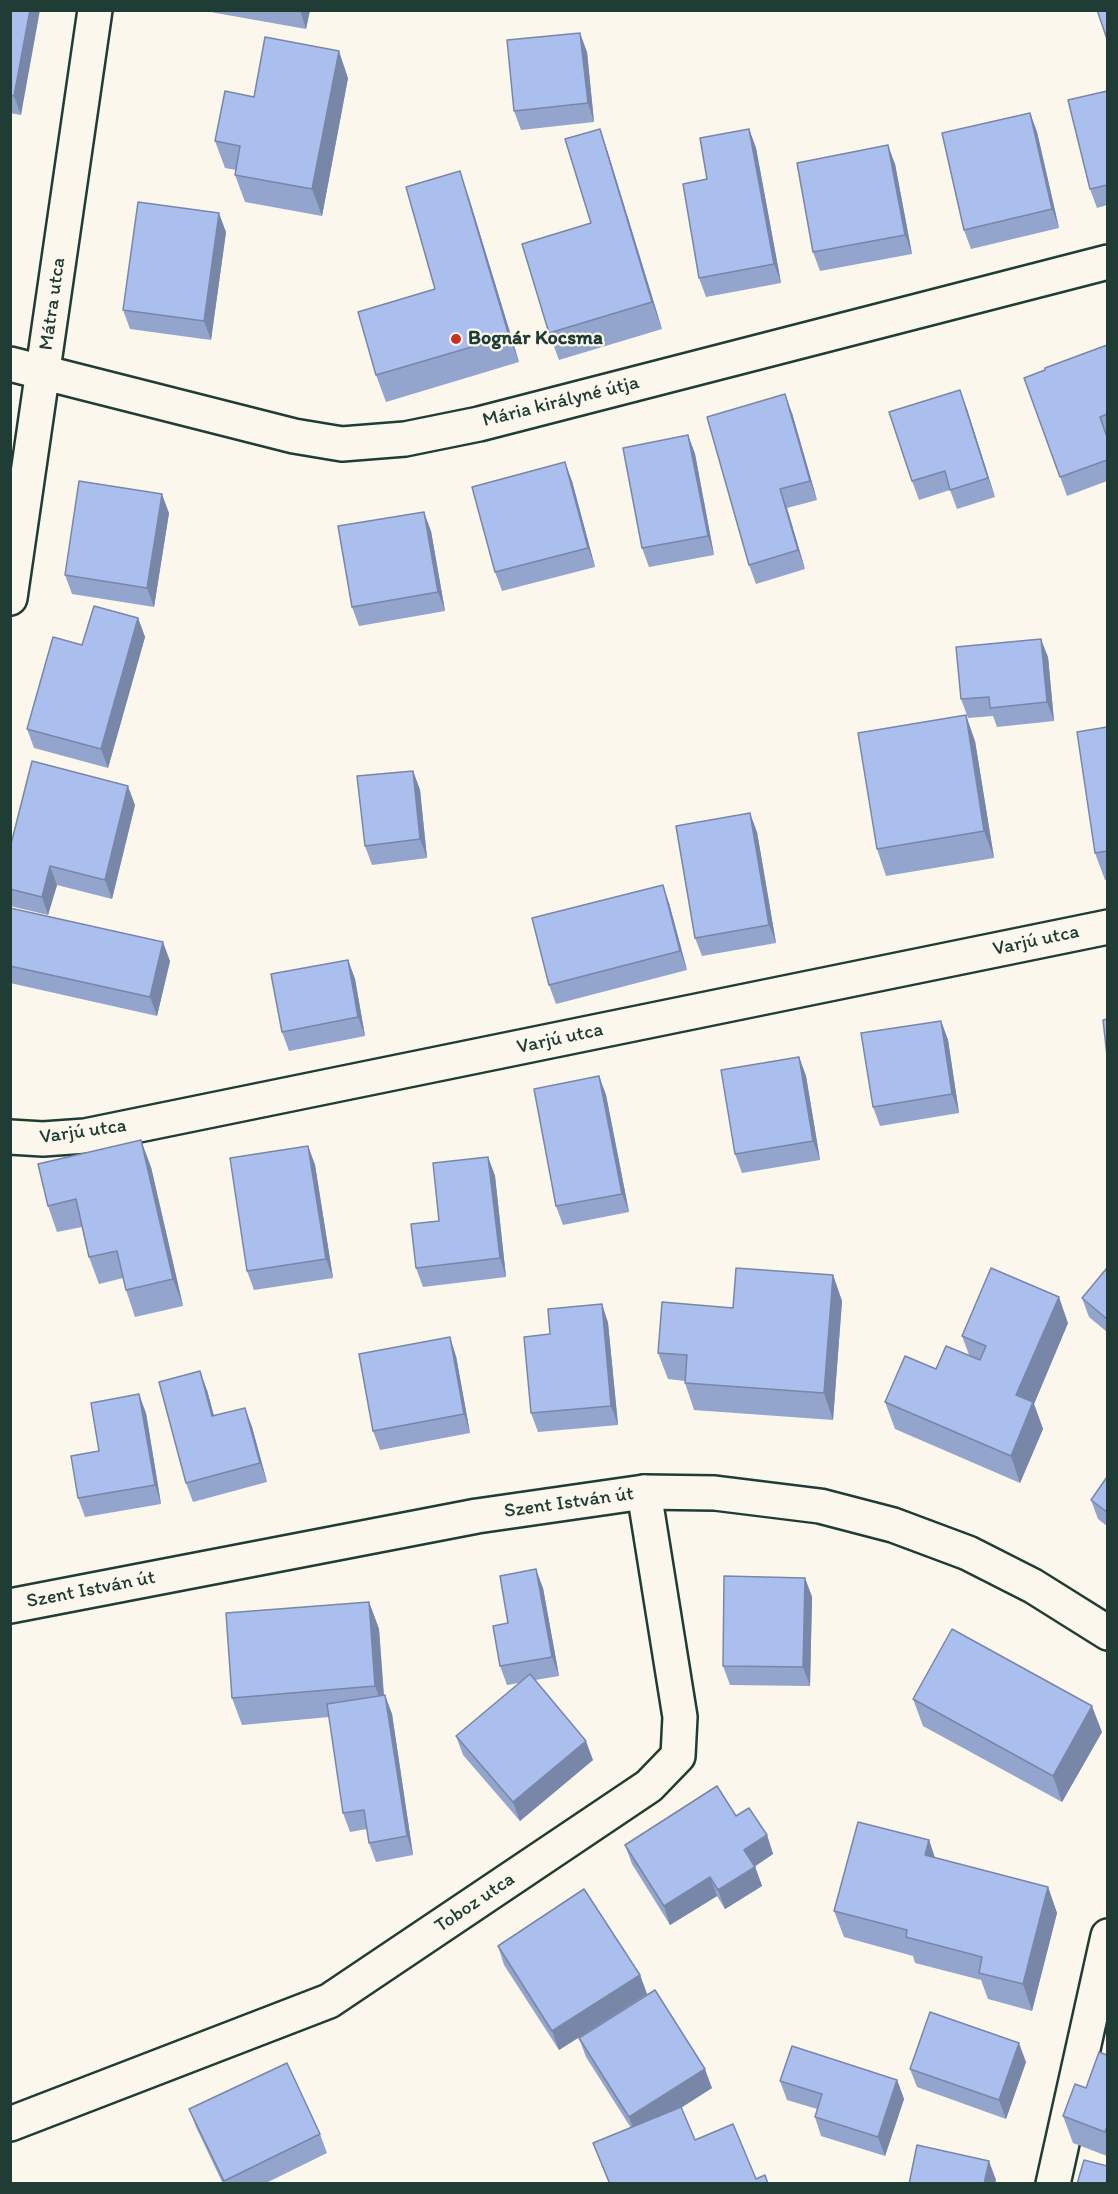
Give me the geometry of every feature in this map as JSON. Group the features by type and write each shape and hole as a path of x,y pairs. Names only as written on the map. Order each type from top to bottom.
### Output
{"street":[{"name":"Mátra utca","path":"10,598 95,10"},
{"name":"Mária királyné útja","path":"10,364 294,436 342,444 405,439 479,424 1107,262"},
{"name":"Varjú utca","path":"10,1137 43,1140 86,1136 1107,927"},
{"name":"Szent István út","path":"10,1606 477,1516 644,1492 715,1493 820,1506 893,1525 968,1553 1033,1586 1107,1633"},
{"name":"Toboz utca","path":"10,2124 329,2001 649,1786 678,1756 680,1717 644,1492"},
{"path":"1053,2184 1107,1936"}],"building":[{"path":"10,10 30,10 14,96 10,95"},
{"path":"1097,10 1107,10 1107,39"},
{"path":"580,33 588,103 514,111 507,40"},
{"path":"265,37 339,51 312,189 235,175 240,146 215,141 225,91 254,97"},
{"path":"1107,91 1107,185 1090,189 1068,100"},
{"path":"1030,113 1052,209 964,230 942,133"},
{"path":"600,129 652,302 549,333 522,244 591,223 565,139"},
{"path":"749,129 774,264 699,278 683,184 707,179 700,138"},
{"path":"888,145 905,235 813,252 797,163"},
{"path":"460,171 509,336 376,375 358,312 435,289 406,187"},
{"path":"138,202 219,213 204,321 123,310"},
{"path":"1107,345 1107,414 1100,417 1107,437 1107,460 1060,477 1024,378"},
{"path":"960,390 988,478 950,490 945,471 912,481 889,412"},
{"path":"785,394 810,481 780,489 798,550 749,565 707,417"},
{"path":"688,435 708,536 642,548 623,448"},
{"path":"565,462 588,548 495,572 472,487"},
{"path":"79,481 162,494 147,588 65,575"},
{"path":"424,512 438,592 352,607 338,526"},
{"path":"94,606 138,618 101,749 27,729 53,637 82,645"},
{"path":"1041,639 1047,702 990,708 989,697 961,699 956,647"},
{"path":"966,715 984,831 877,849 858,733"},
{"path":"1107,727 1107,851 1095,853 1077,732"},
{"path":"32,761 128,786 105,880 50,866 42,897 10,889 10,848"},
{"path":"413,771 420,839 365,846 357,776"},
{"path":"750,813 769,925 695,938 676,826"},
{"path":"663,885 680,951 549,985 532,918"},
{"path":"10,908 163,942 150,997 10,966"},
{"path":"348,960 358,1017 282,1032 271,974"},
{"path":"1107,1019 1107,1056 1103,1020"},
{"path":"941,1021 952,1094 873,1107 861,1033"},
{"path":"799,1057 813,1141 735,1154 721,1070"},
{"path":"599,1076 622,1194 556,1206 534,1089"},
{"path":"141,1140 173,1279 126,1290 117,1251 89,1257 76,1199 48,1206 38,1164"},
{"path":"308,1146 326,1259 247,1271 230,1158"},
{"path":"488,1157 500,1258 416,1268 411,1224 439,1221 433,1163"},
{"path":"736,1268 833,1275 824,1393 685,1383 687,1355 658,1353 662,1302 733,1308"},
{"path":"991,1268 1059,1297 1016,1395 1033,1402 1011,1456 885,1402 905,1356 936,1369 946,1346 980,1360 986,1346 962,1336"},
{"path":"1107,1268 1107,1319 1082,1298"},
{"path":"602,1304 611,1406 531,1413 524,1337 550,1334 548,1309"},
{"path":"450,1337 464,1414 373,1431 359,1354"},
{"path":"200,1371 212,1416 245,1408 260,1463 186,1483 159,1382"},
{"path":"139,1394 155,1485 78,1498 71,1456 99,1451 91,1403"},
{"path":"1107,1477 1107,1512 1091,1500"},
{"path":"536,1569 552,1657 500,1666 493,1626 508,1623 500,1576"},
{"path":"724,1576 805,1578 803,1667 723,1666"},
{"path":"369,1602 375,1686 232,1698 226,1613"},
{"path":"952,1629 1092,1706 1053,1776 913,1699"},
{"path":"530,1674 586,1741 513,1802 456,1736"},
{"path":"385,1695 407,1836 369,1843 364,1810 343,1813 327,1704"},
{"path":"717,1786 736,1816 749,1808 767,1835 744,1850 755,1867 718,1890 710,1877 664,1906 625,1845"},
{"path":"858,1822 929,1840 925,1855 1048,1887 1023,1984 979,1973 982,1957 906,1937 907,1930 834,1911"},
{"path":"584,1889 640,1975 552,2031 498,1946"},
{"path":"655,1990 705,2069 629,2117 579,2038"},
{"path":"930,2012 1019,2043 999,2100 910,2069"},
{"path":"792,2046 897,2080 878,2137 815,2117 822,2094 780,2081"},
{"path":"1099,2052 1107,2055 1107,2126 1105,2132 1063,2116 1075,2084 1086,2088"},
{"path":"287,2063 320,2134 224,2181 189,2109"},
{"path":"681,2107 695,2140 733,2124 756,2179 765,2175 768,2184 610,2184 593,2143"},
{"path":"917,2145 989,2161 984,2184 909,2184"},
{"path":"1084,2160 1107,2166 1107,2184 1077,2184"}],"place":[{"name":"Bognár Kocsma","path":"456,339"}]}
